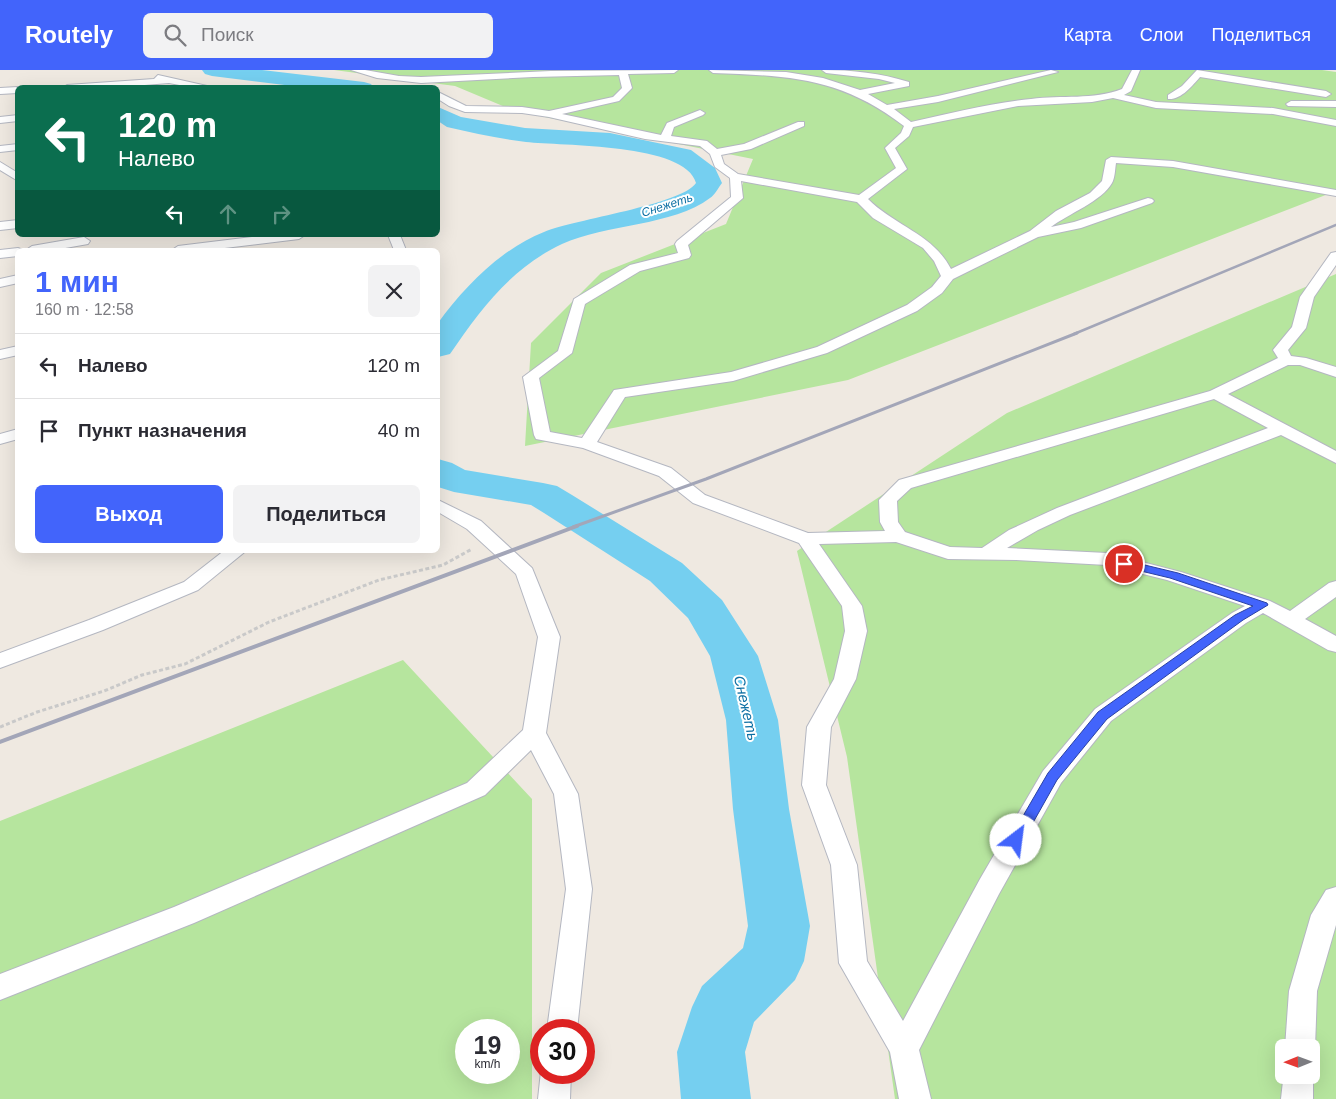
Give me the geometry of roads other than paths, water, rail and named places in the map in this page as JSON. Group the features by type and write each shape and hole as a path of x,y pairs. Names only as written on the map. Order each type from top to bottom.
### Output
{"street":[{"path":"355,70 375,76 431,84 534,74 623,74 674,70"},
{"path":"713,70 798,73 858,93 886,108 909,125 1035,101 1068,101 1116,96 1156,105 1273,111 1336,123"},
{"path":"826,70 880,76 906,84 858,93"},
{"path":"1116,96 1126,91 1136,70"},
{"path":"141,72 155,78 196,85"},
{"path":"886,108 938,100 1054,72"},
{"path":"1171,97 1185,88 1201,72 1336,96"},
{"path":"549,114 616,99 627,88 623,74"},
{"path":"106,85 170,80"},
{"path":"0,91 15,90"},
{"path":"440,96 464,109 522,110 549,114 604,127 704,143 715,153 719,165 735,177 861,199 877,215 926,245 940,260 948,276"},
{"path":"1130,98 1171,97 1266,103 1336,104"},
{"path":"665,138 670,125 700,114"},
{"path":"0,120 15,118"},
{"path":"715,153 747,147 801,124"},
{"path":"861,199 902,169 890,148 905,134 909,125"},
{"path":"0,149 15,147"},
{"path":"586,444 620,394 734,376 822,350 912,308 936,290 948,276 1034,234 1060,214 1094,195 1106,182 1111,160 1173,164 1336,193"},
{"path":"0,165 15,181"},
{"path":"735,177 738,198 681,244 685,255 635,268 578,302 565,353 531,377 542,435 586,444 665,472 699,499 806,539 898,536 948,553 1107,559 1174,576 1263,605 1336,645"},
{"path":"1034,234 1077,225 1148,201"},
{"path":"0,226 15,224"},
{"path":"194,248 283,237"},
{"path":"46,248 86,242"},
{"path":"0,254 15,252"},
{"path":"1286,360 1280,350 1299,328 1307,297 1336,256"},
{"path":"0,283 15,280"},
{"path":"0,354 15,351"},
{"path":"898,536 889,522 888,500 905,484 1216,394 1286,360 1301,361 1336,372"},
{"path":"1216,394 1336,458"},
{"path":"986,554 1000,542 1051,516 1209,454 1282,429"},
{"path":"0,439 15,435"},
{"path":"440,506 474,525 525,572 549,637 534,732 566,794 579,889 563,1019"},
{"path":"806,539 852,606 856,631 844,678 819,727 814,784 844,866 853,963 904,1049 915,1099"},
{"path":"0,661 96,625 191,586 232,553"},
{"path":"1291,620 1336,587"},
{"path":"904,1049 989,887 1052,776 1103,715 1239,618 1263,605"},
{"path":"0,988 184,915 476,789 534,732"},
{"path":"1300,1039 1303,991 1325,915 1336,898"},
{"path":"1297,1099 1298,1084"}],"waterway":[{"name":"Снежеть","path":"212,70 339,85"},
{"name":"Снежеть","path":"440,114 455,122 525,135 610,140 683,155 706,173 709,183 703,192 685,202 650,213 575,230 537,246 520,257 488,284 459,316 440,344"},
{"name":"Снежеть","path":"440,472 454,480 543,495 558,504 666,572 706,610 734,656 752,720 761,809 779,926 772,961 725,1007 711,1052 716,1099"}],"railway":[{"path":"1074,334 1336,225"},
{"path":"573,527 706,479 1077,333"},
{"path":"0,742 577,526"}]}
